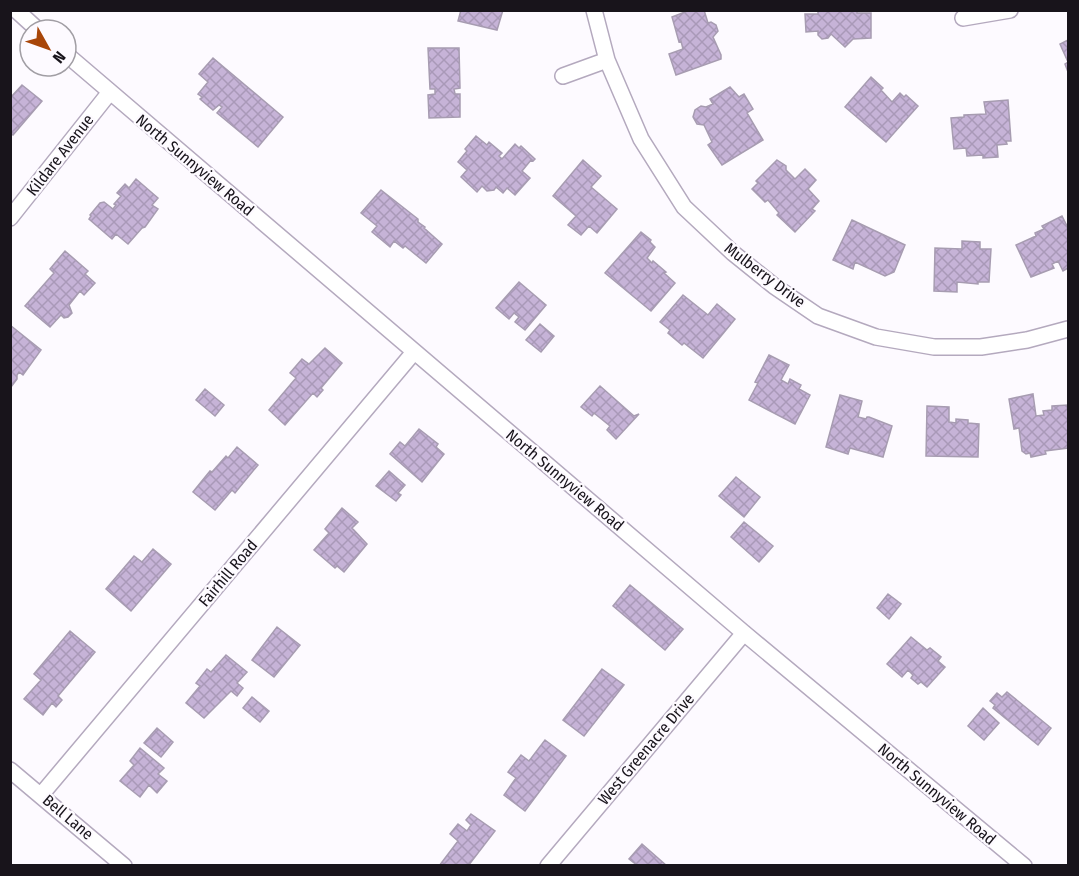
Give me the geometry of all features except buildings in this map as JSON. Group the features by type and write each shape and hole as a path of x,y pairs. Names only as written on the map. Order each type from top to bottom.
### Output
{"street":[{"name":"Mulberry Drive","path":"594,10 607,60 641,139 684,207 733,253 774,286 818,316 876,337 934,347 981,347 1027,340 1068,328"},
{"path":"963,18 1010,10"},
{"path":"563,76 607,60"},
{"name":"North Sunnyview Road","path":"78,64 744,633 1024,866"},
{"name":"Kildare Avenue","path":"10,218 110,92"},
{"name":"Fairhill Road","path":"41,795 414,352"},
{"name":"West Greenacre Drive","path":"548,866 744,633"},
{"name":"Bell Lane","path":"10,770 124,866"}]}
